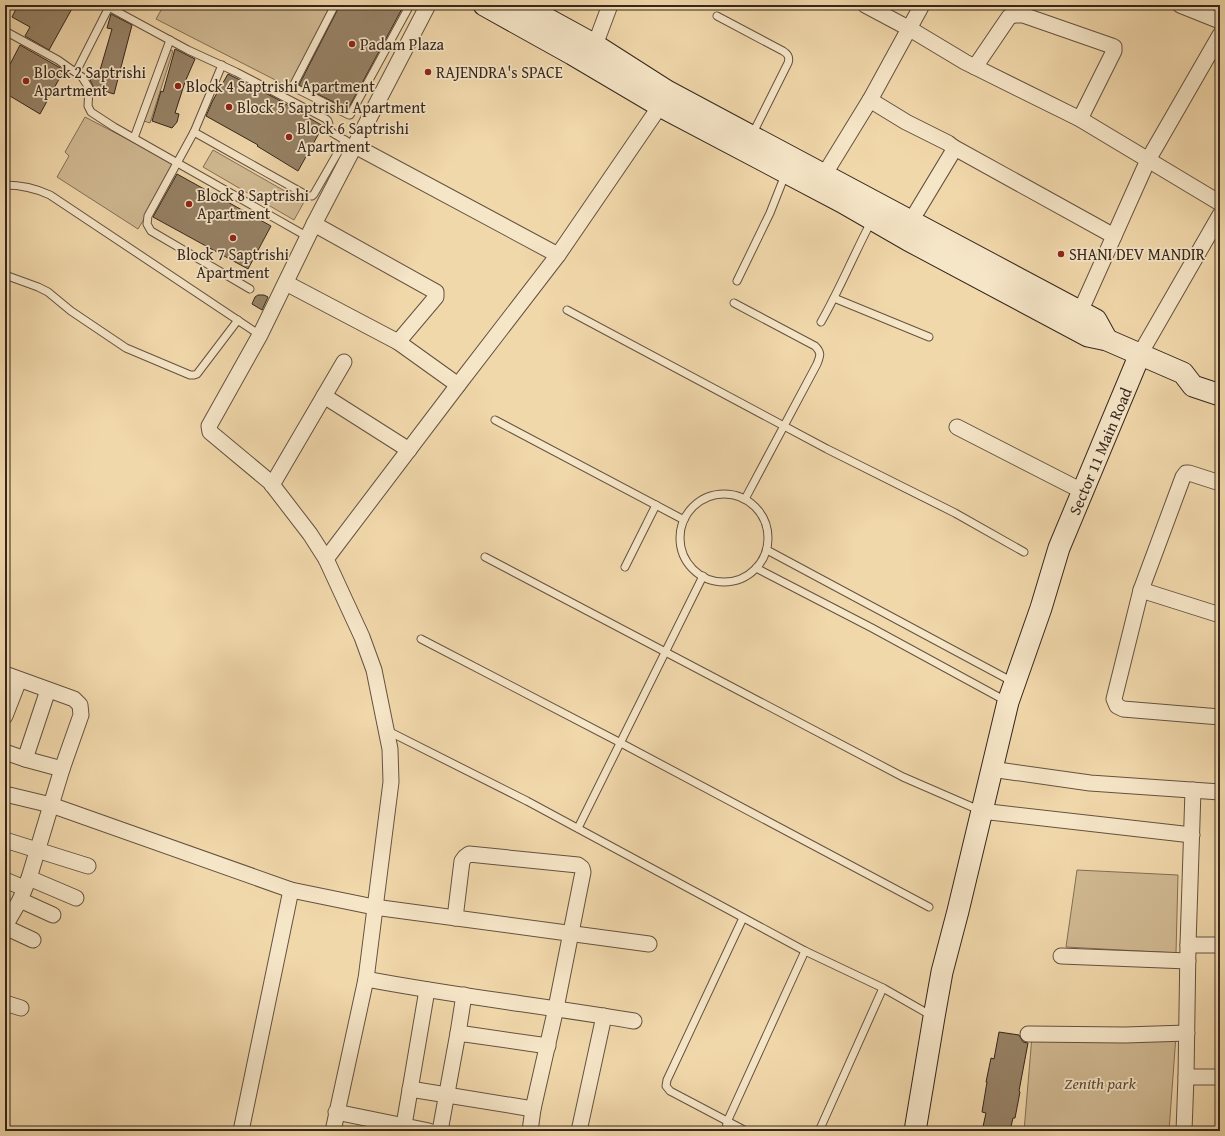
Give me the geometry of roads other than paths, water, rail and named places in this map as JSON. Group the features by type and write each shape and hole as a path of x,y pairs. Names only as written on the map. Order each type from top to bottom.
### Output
{"street":[{"path":"333,1131 366,979 391,782 390,749 371,664 362,637 326,559 310,534 272,486 210,432 209,426 260,335 286,283 350,143 428,5"},
{"path":"484,5 572,54 664,98 752,135 821,182 872,220 1088,336 1107,340 1183,373 1193,386 1220,395"},
{"path":"522,5 595,45 664,98 786,173 821,182 911,221 1096,320 1107,340"},
{"path":"595,45 610,5"},
{"path":"865,5 975,66 1080,119 1220,203"},
{"path":"821,182 870,100 922,5"},
{"path":"1180,5 1220,21"},
{"path":"975,66 1009,17 1014,15 1023,15 1114,47 1114,51 1080,119"},
{"path":"1080,312 1148,160 1220,35"},
{"path":"326,559 558,255 664,98"},
{"path":"870,100 906,122 948,143 952,147 1114,236"},
{"path":"350,143 558,255"},
{"path":"911,221 952,153 952,147"},
{"path":"1140,354 1220,215"},
{"path":"311,231 436,292 436,297 398,342"},
{"path":"286,283 398,342 458,385"},
{"name":"Sector 11 Main Road","path":"916,1131 942,972 1011,692 1041,608 1059,548 1140,354"},
{"path":"272,486 344,362"},
{"path":"1183,373 1196,371 1220,381"},
{"path":"324,396 409,450"},
{"path":"957,427 1082,491"},
{"path":"1220,483 1189,473 1184,475 1141,590 1114,695 1115,703 1123,709 1220,718"},
{"path":"1141,590 1220,615"},
{"path":"5,674 74,699 80,705 81,715 62,769 24,889 5,927 33,940"},
{"path":"5,716 19,680"},
{"path":"25,759 48,690"},
{"path":"5,752 62,769"},
{"path":"991,769 1090,783 1220,792"},
{"path":"1184,1131 1193,790"},
{"path":"5,794 51,805 291,890 374,907 649,944"},
{"path":"981,811 1192,835"},
{"path":"5,840 88,866"},
{"path":"455,918 462,861 469,854 578,865 582,868 583,872 572,934 533,1109 530,1131"},
{"path":"5,880 24,889 76,898"},
{"path":"24,889 53,915"},
{"path":"241,1131 291,890"},
{"path":"1188,945 1220,945"},
{"path":"1061,956 1188,961"},
{"path":"366,979 427,990 556,1008 634,1021"},
{"path":"404,1128 427,990"},
{"path":"440,1131 464,995"},
{"path":"5,1003 20,1008"},
{"path":"579,1131 604,1016"},
{"path":"458,1033 548,1046"},
{"path":"1028,1034 1125,1035 1187,1033"},
{"path":"1186,1077 1220,1077"},
{"path":"410,1089 533,1109"},
{"path":"336,1112 404,1128 429,1131"}],"lane":[{"path":"5,11 8,5"},
{"path":"335,5 293,86 349,115 410,5"},
{"path":"76,72 107,6 170,40 326,119 331,132 350,143 314,194 312,196 308,196 194,132"},
{"path":"717,16 783,50 789,56 788,63 752,135"},
{"path":"5,31 76,72 85,80 89,88 88,106 91,112 177,163 311,231"},
{"path":"134,138 170,40"},
{"path":"222,65 194,132 148,216 147,224 151,231 250,289"},
{"path":"737,281 770,213 786,173"},
{"path":"5,185 36,188 50,195 260,335"},
{"path":"820,322 834,298 872,220"},
{"path":"5,275 48,292 72,311 126,348 190,375 197,374 238,320"},
{"path":"834,298 929,337"},
{"path":"734,303 816,346 821,355 745,499"},
{"path":"567,310 827,449 955,513 1024,552"},
{"path":"496,420 684,520"},
{"path":"721,493 734,494 745,499 762,515 767,526 768,538 766,550 762,560 756,568 745,577 731,582 716,581 703,576 692,568 685,558 681,545 680,533 684,520 690,510 699,501 710,496 721,493"},
{"path":"625,567 656,505"},
{"path":"766,550 1011,692"},
{"path":"485,557 903,777 981,811"},
{"path":"756,568 872,628 1011,692"},
{"path":"578,828 619,742 703,576"},
{"path":"421,639 619,742 929,907"},
{"path":"386,730 578,828 805,951 883,988 934,1017"},
{"path":"743,918 670,1073 666,1086 670,1091 746,1131"},
{"path":"726,1131 727,1122 805,951"},
{"path":"819,1131 883,988"}],"place":[{"name":"Padam Plaza","path":"352,44"},
{"name":"RAJENDRA's SPACE","path":"428,72"},
{"name":"Block 2 Saptrishi Apartment","path":"26,81"},
{"name":"Block 4 Saptrishi Apartment","path":"178,86"},
{"name":"Block 5 Saptrishi Apartment","path":"229,107"},
{"name":"Block 6 Saptrishi Apartment","path":"289,137"},
{"name":"Block 8 Saptrishi Apartment","path":"189,204"},
{"name":"Block 7 Saptrishi Apartment","path":"233,238"},
{"name":"SHANI DEV MANDIR","path":"1061,254"}],"park label":[{"name":"Zenith park","path":"1100,1083"}]}
